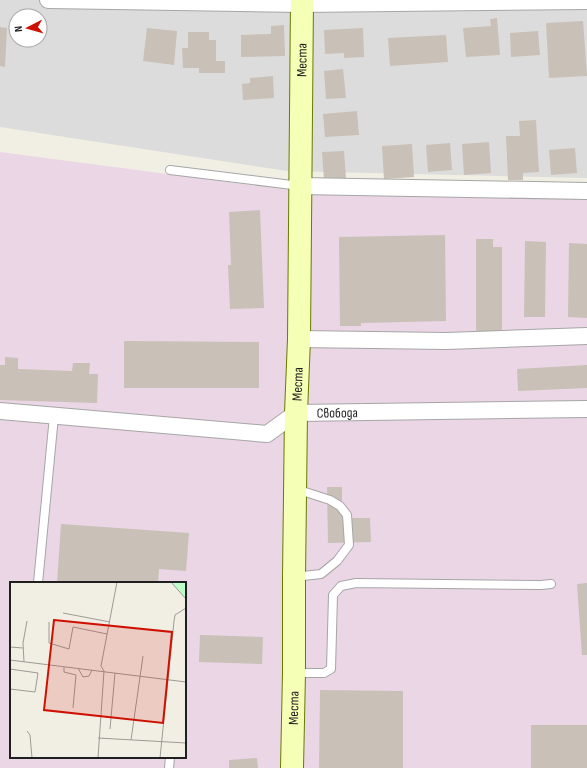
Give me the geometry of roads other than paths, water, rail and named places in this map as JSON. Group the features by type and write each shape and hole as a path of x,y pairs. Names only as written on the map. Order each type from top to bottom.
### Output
{"street":[{"path":"48,0 302,2 587,1"},
{"name":"Места","path":"292,768 296,412 299,339 302,2"},
{"path":"300,186 587,190"},
{"path":"299,339 446,341 587,336"},
{"name":"Свобода","path":"0,411 268,434 296,412 587,409"}],"lane":[{"path":"170,170 300,186"},
{"path":"38,582 54,416"},
{"path":"294,577 321,574 337,561 349,545 347,515 340,506 330,500 295,489"},
{"path":"294,673 324,673 331,669 333,595 341,586 356,583 551,584"},
{"path":"169,768 170,758"}]}
